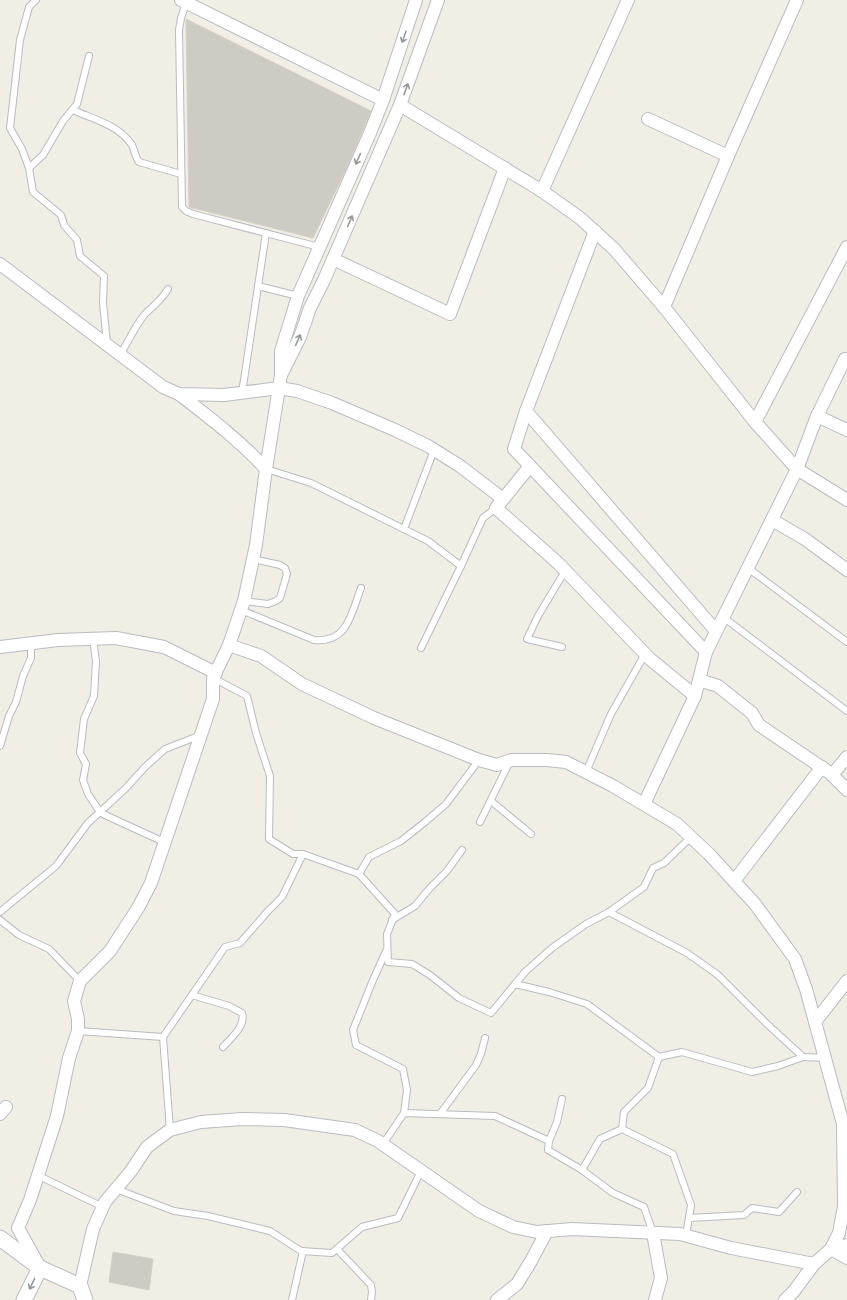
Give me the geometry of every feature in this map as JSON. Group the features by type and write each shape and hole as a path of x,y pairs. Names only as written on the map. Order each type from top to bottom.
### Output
{"street":[{"path":"281,376 281,351 298,296 370,133 416,0"},
{"path":"40,1268 18,1228 30,1200 57,1116 69,1058 78,1030 78,1018 74,1001 80,981 110,951 138,908 151,883 213,699 215,676 230,645 243,606 253,559 281,376 300,337 310,308 333,259 400,104 438,0"},
{"path":"542,191 628,0"},
{"path":"664,307 728,156 797,0"},
{"path":"184,2 382,100"},
{"path":"400,104 542,191 580,218 614,249 664,307 755,422 798,469 847,500"},
{"path":"648,119 728,156"},
{"path":"333,259 450,314 505,168"},
{"path":"595,232 526,411 514,449 706,652"},
{"path":"755,422 847,247"},
{"path":"0,264 163,388 179,394 221,426 248,449 266,469"},
{"path":"303,284 318,291"},
{"path":"644,804 695,696 706,652 798,469 817,416 845,359 847,360"},
{"path":"179,394 224,395 278,388 297,391 332,403 395,430 434,450 460,466 500,504 645,654 695,696"},
{"path":"526,411 716,631"},
{"path":"817,416 847,430"},
{"path":"500,504 530,466"},
{"path":"772,520 805,540 847,570"},
{"path":"0,647 58,640 116,638 164,647 215,676"},
{"path":"230,645 261,656 302,684 374,718 479,760 497,764 511,760 547,760 566,762 613,786 677,824 709,854 755,904 795,959 826,1058 844,1124 844,1206 839,1233 831,1249 814,1264 786,1300"},
{"path":"699,680 718,686 752,713 759,725 822,767 847,790"},
{"path":"832,775 847,757"},
{"path":"734,881 822,767"},
{"path":"815,1022 847,980"},
{"path":"0,1238 40,1268 83,1293 93,1229 103,1207 131,1171 147,1147 170,1130 201,1122 242,1119 284,1120 355,1130 382,1144 479,1211 513,1227 537,1232 572,1229 680,1234 731,1248 814,1264"},
{"path":"497,1300 517,1284 547,1231"},
{"path":"653,1233 661,1278 655,1300"},
{"path":"831,1249 847,1245"},
{"path":"831,1249 847,1258"},
{"path":"24,1300 40,1268"}],"lane":[{"path":"36,0 29,7 20,40 10,128 22,149 29,168 33,192 61,215 64,225 77,240 80,256 104,276 103,303 107,345"},
{"path":"184,2 179,30 182,207 186,211 319,247"},
{"path":"29,168 43,155 62,121 77,104 89,56"},
{"path":"73,110 114,127 131,144 139,162 181,174"},
{"path":"242,393 266,233"},
{"path":"258,286 298,296"},
{"path":"120,355 144,315 163,298 168,289"},
{"path":"404,530 434,450"},
{"path":"266,469 311,483 428,541 461,566"},
{"path":"421,648 483,518 500,504"},
{"path":"243,606 268,604 276,601 280,598 287,574 285,568 253,559"},
{"path":"748,568 847,642"},
{"path":"562,647 527,640 538,616 565,571"},
{"path":"243,606 314,640 321,640 334,637 342,632 347,626 361,588"},
{"path":"723,617 847,711"},
{"path":"93,639 96,661 94,696 84,719 80,753 86,764 83,780 88,794 100,812 164,842"},
{"path":"0,746 9,716 16,702 23,676 31,658 31,643"},
{"path":"586,772 611,714 645,654"},
{"path":"215,676 247,696 256,733 270,776 270,839 293,854 303,854 359,874 395,914 388,934 388,962 412,964 430,975 458,998 491,1013 525,972 552,948 586,924 609,912 644,887 653,868 664,864 691,837"},
{"path":"0,912 56,866 88,823 165,749 201,735"},
{"path":"359,874 369,858 400,841 446,804 479,760"},
{"path":"480,822 511,760"},
{"path":"491,801 531,834"},
{"path":"392,920 415,906 447,871 462,850"},
{"path":"170,1130 163,1037 225,947 240,943 282,897 303,854"},
{"path":"609,912 687,953 718,975 766,1023 803,1057"},
{"path":"0,920 19,935 49,949 80,981"},
{"path":"382,1144 404,1113 407,1090 403,1069 356,1045 353,1030 388,947"},
{"path":"515,984 549,992 587,1004 659,1057 682,1052 752,1072 778,1066 803,1057 826,1058"},
{"path":"192,995 229,1006 242,1013 244,1018 241,1026 224,1047"},
{"path":"78,1030 163,1037"},
{"path":"440,1114 476,1064 481,1054 485,1038"},
{"path":"622,1129 624,1112 648,1088 659,1057"},
{"path":"562,1099 557,1122 549,1141 548,1150 582,1170 613,1193 644,1206 653,1233"},
{"path":"404,1113 495,1116 549,1141"},
{"path":"582,1170 600,1139 622,1129"},
{"path":"622,1129 673,1154 691,1205 686,1236"},
{"path":"116,1189 174,1211 208,1216 270,1231 303,1251 332,1254 362,1227 398,1218 421,1171"},
{"path":"37,1175 103,1207"},
{"path":"689,1218 744,1214 752,1208 779,1212 797,1192"},
{"path":"337,1249 371,1284 371,1300"},
{"path":"292,1300 303,1251"}],"building":[{"path":"186,19 371,111 347,167 313,238 189,207"},
{"path":"113,1252 153,1259 149,1290 109,1282"}]}
